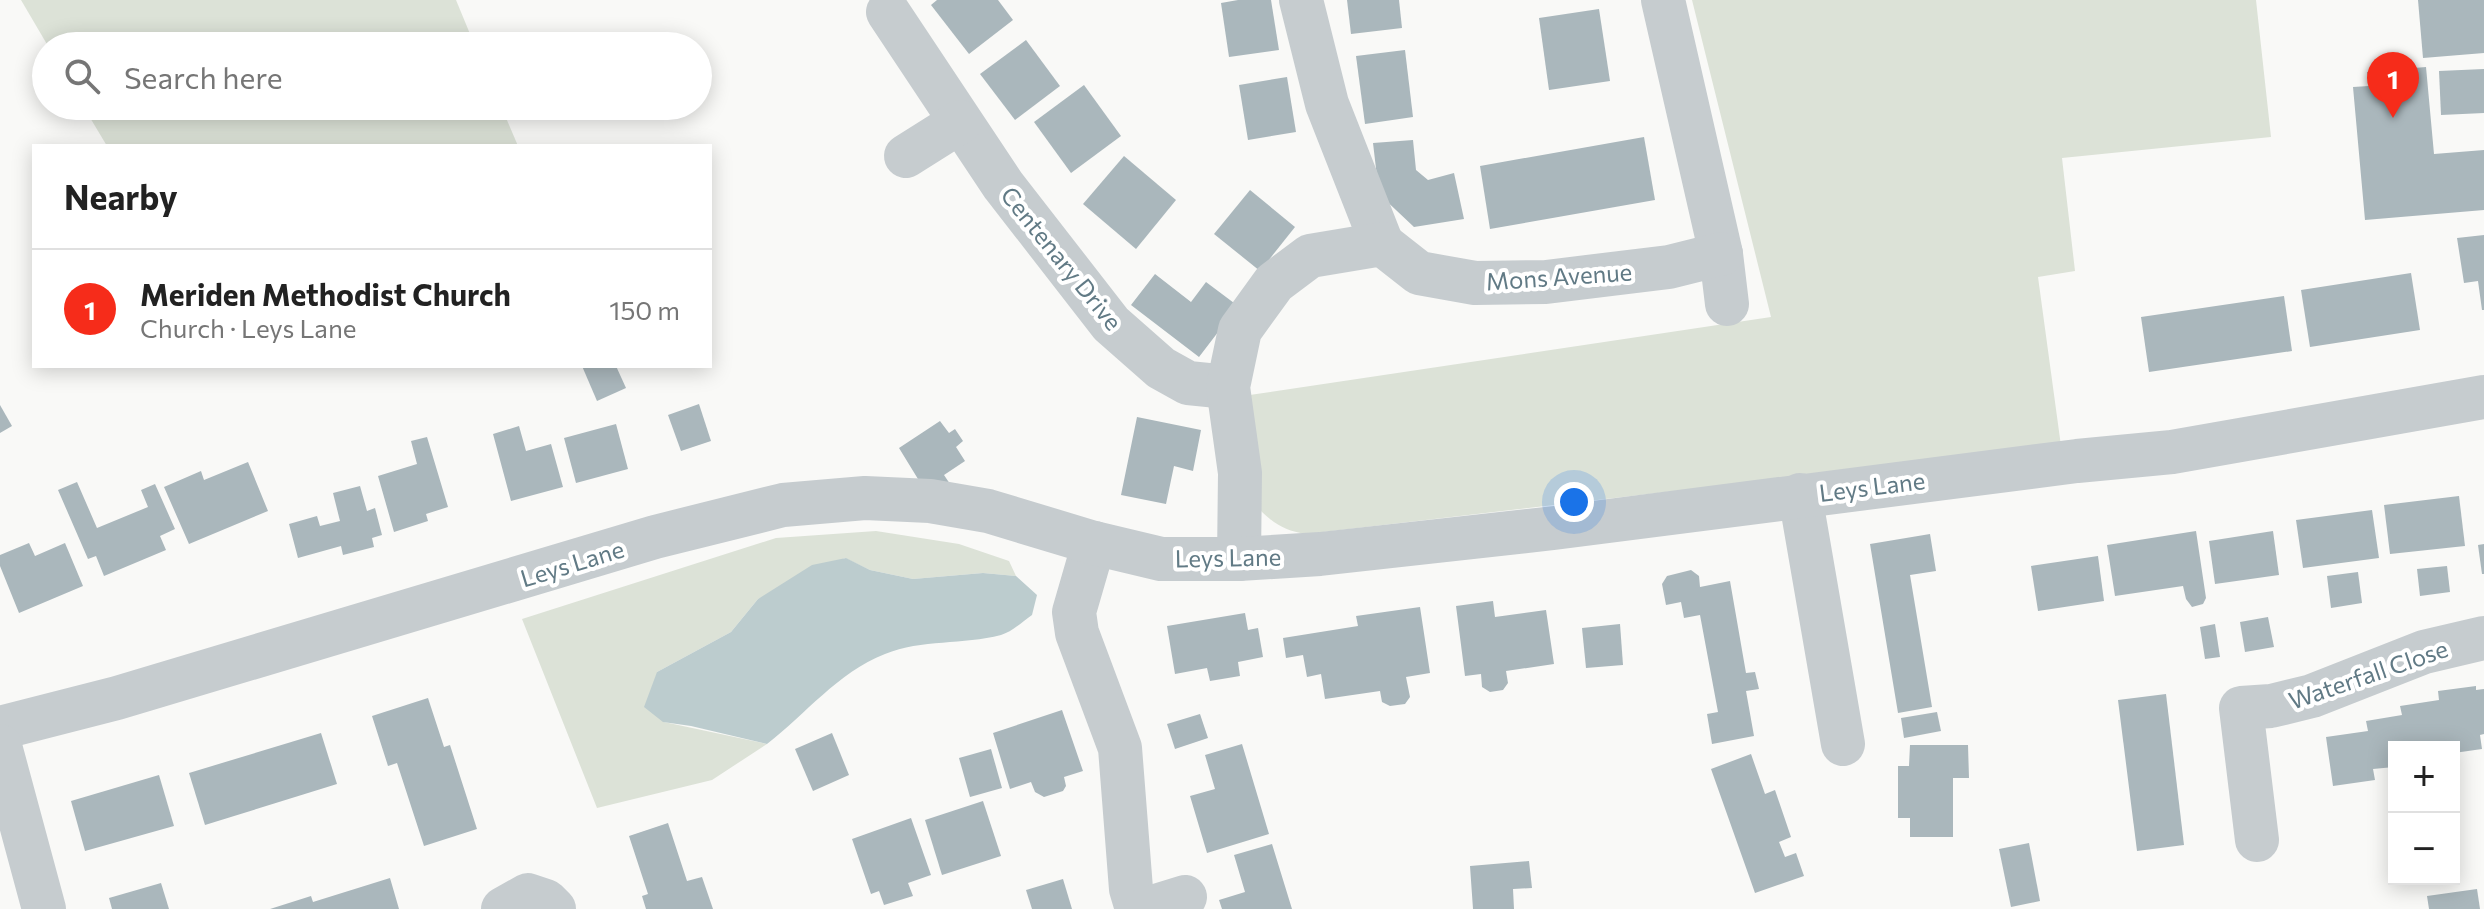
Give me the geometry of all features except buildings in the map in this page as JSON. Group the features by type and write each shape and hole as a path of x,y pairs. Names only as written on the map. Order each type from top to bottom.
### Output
{"street":[{"path":"1239,559 1240,473 1228,387 1240,330 1274,283 1310,256 1382,244 1327,104 1301,0"},
{"path":"1663,0 1721,254 1727,304"},
{"name":"Centenary Drive","path":"888,12 960,122 1044,239 1111,324 1161,368 1188,383 1228,387"},
{"path":"906,156 960,122"},
{"name":"Mons Avenue","path":"1382,244 1419,273 1475,283 1546,282 1669,267 1721,254"},
{"name":"Leys Lane","path":"0,728 117,698 655,537 783,505 865,498 930,501 988,511 1094,543 1161,559 1239,559 1320,554 2172,452 2484,397"},
{"path":"1800,495 1843,744"},
{"path":"1094,543 1074,612 1077,633 1120,748 1131,889 1137,909"},
{"name":"Waterfall Close","path":"2257,840 2241,708 2271,706 2312,696 2424,652 2484,638"},
{"path":"0,746 44,909"},
{"path":"503,909 528,895 546,901 554,909"}],"shaded area":[{"path":"21,0 456,0 469,32 40,32"},
{"path":"1692,0 2256,0 2271,137 2062,158 2075,271 2038,277 2061,446 1306,534 1287,529 1271,520 1260,510 1243,396 1771,317"},
{"path":"91,120 507,120 517,144 106,144"},
{"path":"876,531 959,544 1009,561 1016,576 983,573 913,579 870,570 845,558 758,599 731,632 657,672 664,722 767,744 712,780 597,808 522,619 776,538"},
{"path":"846,558 870,570 913,579 983,573 1016,576 1037,595 1032,615 1005,634 913,646 868,662 837,683 767,744 663,722 644,707 657,672 731,632 758,599 812,565"}],"place":[{"name":"Meriden Methodist Church","path":"2393,118"}]}
